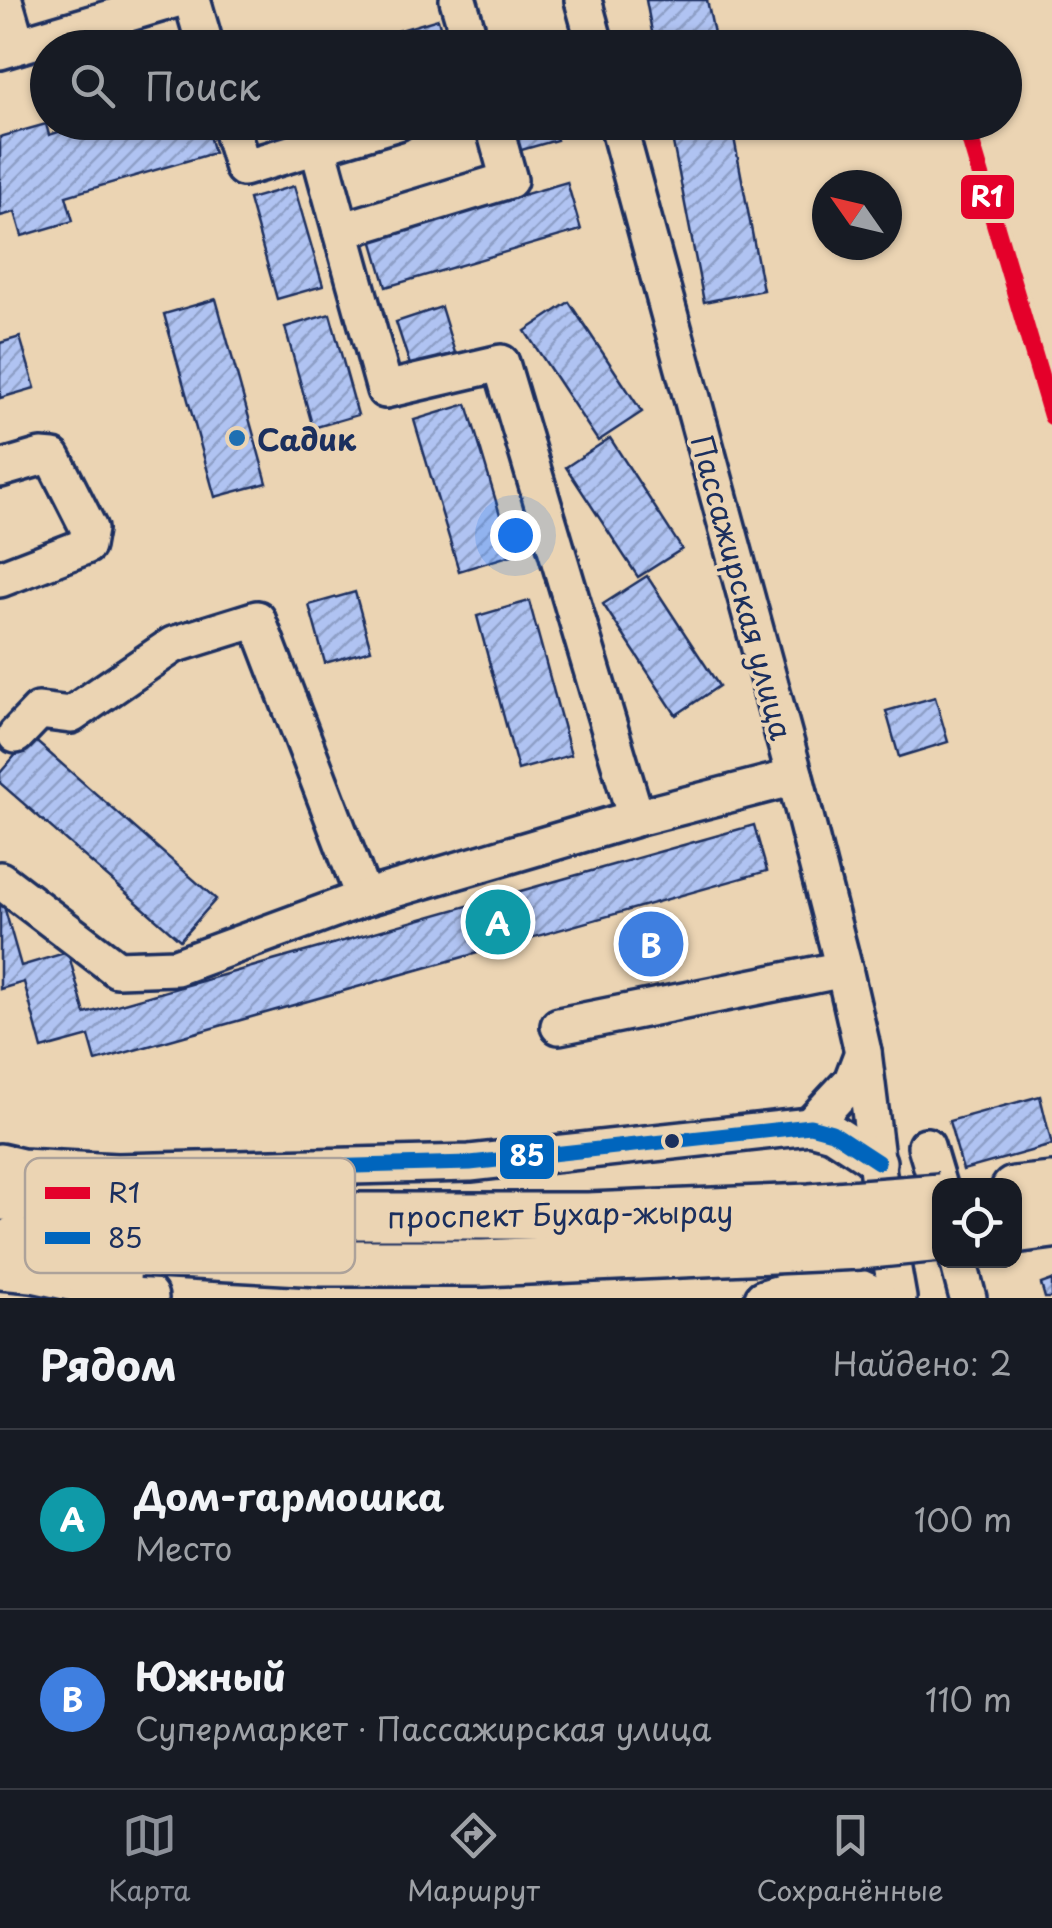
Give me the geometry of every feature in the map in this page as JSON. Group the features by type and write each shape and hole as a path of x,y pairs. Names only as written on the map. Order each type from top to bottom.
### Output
{"main road":[{"path":"1022,1189 1052,1186"},
{"name":"проспект Бухар-жырау","path":"355,1216 588,1216 810,1207 932,1196"},
{"path":"2,1219 25,1232"},
{"path":"1022,1229 1052,1226"},
{"name":"проспект Бухар-жырау","path":"355,1263 482,1264 860,1246 932,1239"},
{"path":"98,1273 143,1298"}],"street":[{"path":"4,0 9,48"},
{"path":"70,30 173,0"},
{"path":"192,0 201,30"},
{"path":"458,0 467,30"},
{"path":"584,0 592,30"},
{"path":"234,140 243,168 340,140"},
{"path":"341,231 508,180 498,140"},
{"name":"Пассажирская улица","path":"622,140 844,969 863,1052 882,1208 898,1298"},
{"path":"318,147 386,390 501,363 636,818"},
{"path":"0,469 42,457 53,458 89,529 86,546 0,579"},
{"path":"5,735 38,711 71,715 173,645 257,619 364,898"},
{"path":"0,880 117,969 176,966 364,898 636,818 795,777"},
{"path":"558,1026 844,969"},
{"path":"810,1126 852,1081 863,1052"},
{"path":"355,1171 470,1163 810,1126 832,1132 878,1162"},
{"path":"926,1146 935,1178"},
{"path":"833,1280 853,1261 882,1208 932,1218"},
{"path":"960,1268 968,1298"},
{"path":"763,1298 833,1280 857,1284 879,1298"}],"building":[{"path":"646,0 707,0 713,30 652,30"},
{"path":"438,19 441,30 400,30"},
{"path":"30,129 30,140 210,140 214,153 66,196 73,221 22,236 15,212 0,216 0,137"},
{"path":"515,140 557,140 518,151"},
{"path":"672,140 734,140 763,290 704,302"},
{"path":"567,182 581,230 386,287 372,239"},
{"path":"294,186 323,286 277,299 249,199"},
{"path":"216,299 267,483 215,497 164,314"},
{"path":"569,302 642,412 598,441 525,331"},
{"path":"441,307 455,353 411,368 396,322"},
{"path":"330,314 358,415 313,428 285,327"},
{"path":"20,337 35,388 0,398 0,343"},
{"path":"467,404 512,555 459,571 414,420"},
{"path":"610,438 682,549 638,577 566,467"},
{"path":"647,576 719,686 676,715 603,604"},
{"path":"355,592 371,650 325,663 309,605"},
{"path":"529,601 571,755 518,770 477,616"},
{"path":"935,697 948,742 899,757 886,711"},
{"path":"31,737 216,899 180,940 0,783 0,773"},
{"path":"754,825 767,871 96,1061 89,1036 42,1049 24,982 0,989 0,892 21,966 68,952 85,1014"},
{"path":"1040,1096 1052,1145 963,1170 949,1121"},
{"path":"1052,1280 1052,1298 1045,1298 1041,1284"}],"transit line":[{"name":"R1","path":"970,140 1052,416"},
{"name":"85","path":"355,1166 470,1163 810,1126 832,1132 878,1162"}],"place":[{"name":"Садик","path":"237,438"},
{"name":"Дом-гармошка","path":"498,922"},
{"name":"Южный","path":"651,944"}]}
